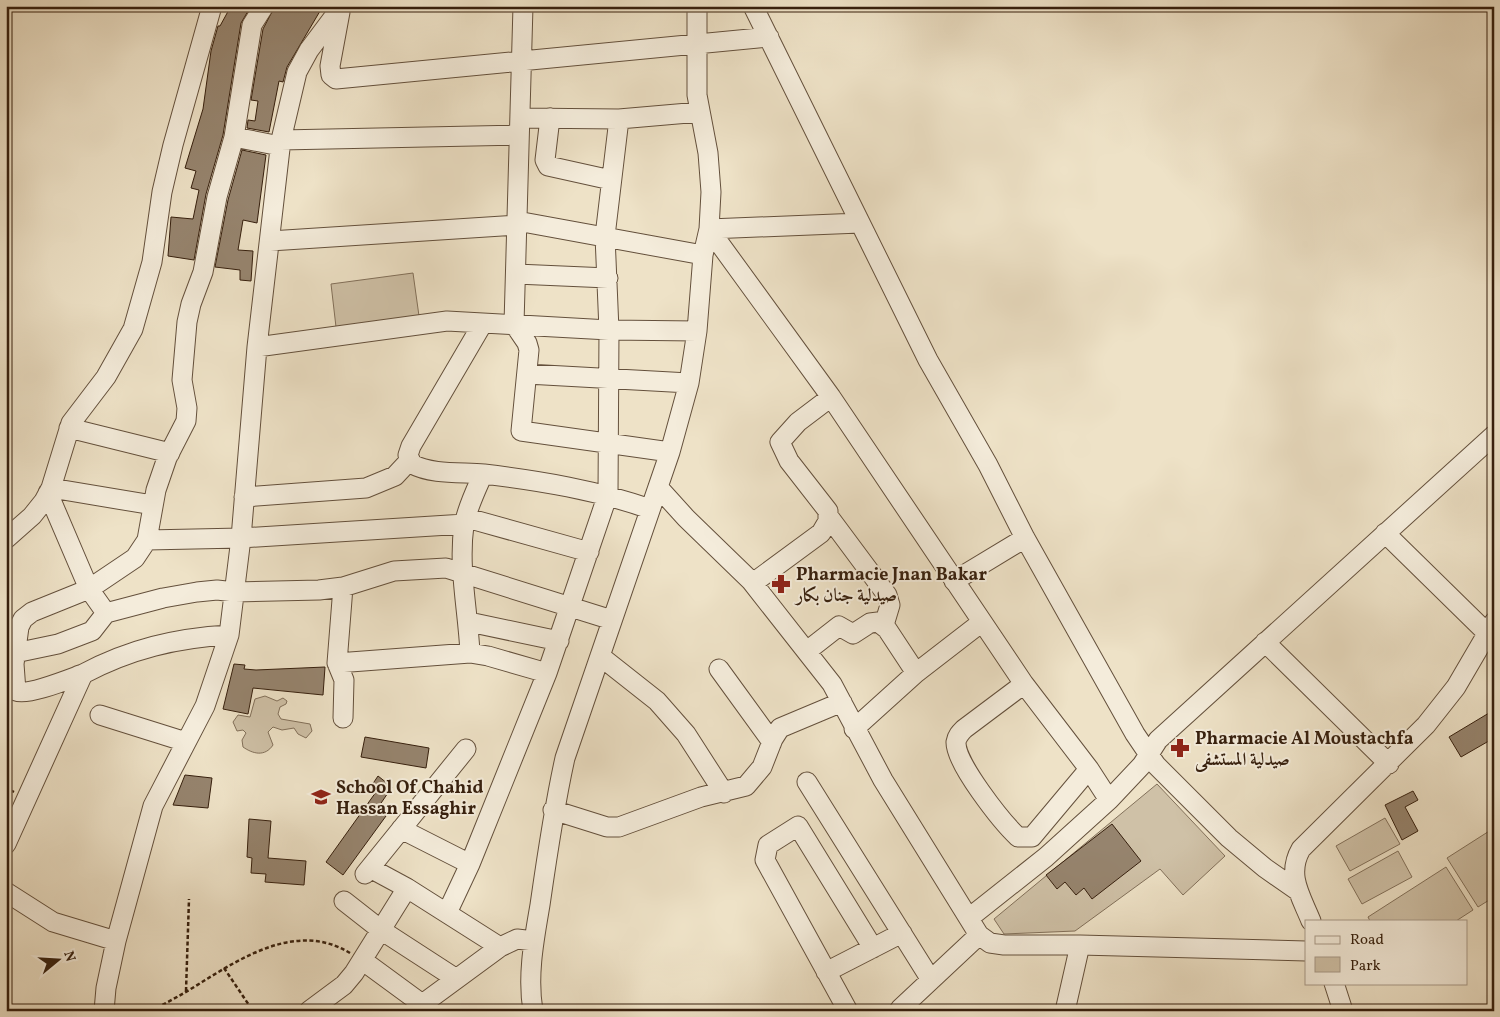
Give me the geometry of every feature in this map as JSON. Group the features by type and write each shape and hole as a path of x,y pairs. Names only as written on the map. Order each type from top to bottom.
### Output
{"street":[{"path":"6,539 32,516 50,491 69,428 76,414 116,362 138,315 152,262 162,192 171,154 212,6"},
{"path":"229,634 155,644 111,660 83,674 19,693 14,685 15,653 19,627 28,614 90,589 135,558 148,540 153,505 161,476 186,421 187,408 182,380 186,328 191,304 203,272 217,197 234,137 252,25 264,6"},
{"path":"341,6 330,66 331,75 336,79 769,37"},
{"path":"104,1011 106,988 116,941 153,806 205,706 229,634 241,538 257,347 280,143 297,72 309,50 341,6"},
{"path":"523,6 514,324 527,343 527,374 520,431 670,452"},
{"path":"532,1011 530,994 534,941 554,810 565,758 670,452 689,382 697,331 703,255 709,229 711,172 697,94 698,6"},
{"path":"753,6 928,360 988,465 1025,538 1121,711 1156,765 1230,838 1265,868 1298,891"},
{"path":"234,137 280,143 520,126 550,118 619,119 700,112"},
{"path":"550,118 545,160 548,166 611,180"},
{"path":"447,913 470,864 547,673 608,494 608,278 605,236 619,119"},
{"path":"709,229 860,222"},
{"path":"270,241 517,223 605,236 703,255"},
{"path":"709,229 831,397 1024,684 1089,769 1109,800"},
{"path":"516,274 608,278"},
{"path":"257,347 447,322 608,330 697,331"},
{"path":"483,323 414,440 408,454 409,461 417,467 482,474 608,494 650,508"},
{"path":"527,374 689,382"},
{"path":"831,397 798,422 780,442 788,461 822,502 829,517 887,595 890,605 884,625"},
{"path":"69,428 170,453"},
{"path":"969,918 1046,857 1109,800 1142,764 1158,740 1494,435"},
{"path":"244,497 366,488 395,476 409,461"},
{"path":"470,653 469,622 462,572 466,521 482,474"},
{"path":"658,487 686,518 753,583 832,684 854,729 979,935 990,943 1004,945 1080,945 1305,951"},
{"path":"50,491 153,505"},
{"path":"50,491 90,589 106,612"},
{"path":"753,583 821,533 827,525 829,517"},
{"path":"148,540 241,538 466,521 589,552"},
{"path":"1311,920 1298,891 1294,864 1301,849 1389,764 1426,725 1456,687 1491,628 1385,534"},
{"path":"954,581 1025,538"},
{"path":"15,653 58,644 92,631 106,612 180,594 217,590 235,592 318,590 342,587 394,571 446,568 612,620"},
{"path":"342,587 337,663 344,680 343,718"},
{"path":"469,622 559,641"},
{"path":"807,651 840,626 853,634 872,622 878,622 884,625 916,673"},
{"path":"854,729 916,673 982,622"},
{"path":"1265,642 1389,764"},
{"path":"337,663 470,653 488,656 547,673"},
{"path":"600,656 657,701 686,734 724,792"},
{"path":"719,670 772,742"},
{"path":"6,844 83,674"},
{"path":"1024,684 964,729 958,735 956,742 960,759 1002,821 1018,837 1032,837 1089,769"},
{"path":"554,810 607,827 619,827 692,800 746,786 762,767 777,732 784,726 842,702"},
{"path":"100,715 186,742"},
{"path":"466,749 368,871 407,888 500,947"},
{"path":"807,782 931,980"},
{"path":"848,1011 765,860 768,845 798,826 874,948"},
{"path":"402,829 470,864"},
{"path":"824,866 851,852"},
{"path":"309,1011 344,985 407,888"},
{"path":"6,892 53,922 116,941"},
{"path":"344,901 381,930 455,978"},
{"path":"826,972 902,933"},
{"path":"900,1009 979,935"},
{"path":"362,960 417,1007 500,947 517,939 534,941"},
{"path":"1065,1011 1080,945"},
{"path":"1334,984 1343,1011"}],"path":[{"path":"186,991 189,899"},
{"path":"152,1011 224,968 263,949 299,940 322,941 346,950 362,960"},
{"path":"224,968 253,1011"}],"green space":[{"path":"413,273 419,316 336,327 331,284"},
{"path":"265,696 277,701 283,698 287,701 286,704 280,707 278,714 281,719 310,724 312,731 306,738 298,734 294,728 282,730 273,727 268,732 273,745 270,749 263,753 255,753 243,747 242,740 246,733 243,730 237,731 233,722 238,715 250,717 255,699"},
{"path":"1157,784 1225,856 1183,895 1160,869 1075,931 1004,934 994,919"},
{"path":"1385,818 1400,844 1350,871 1336,846"},
{"path":"1494,828 1494,897 1478,907 1447,858"},
{"path":"1398,851 1412,877 1362,904 1348,879"},
{"path":"1446,867 1473,910 1458,920 1370,920 1368,917"}],"building":[{"path":"231,6 251,6 241,23 223,135 206,194 194,260 168,256 171,217 193,219 199,190 191,188 196,171 185,168 203,109 211,51 218,26 220,26"},
{"path":"275,6 323,6 287,67 283,82 279,81 269,132 247,128 248,120 255,121 258,101 251,100 263,29"},
{"path":"242,150 266,155 257,223 243,220 238,250 253,251 251,281 240,280 240,270 215,267 228,200"},
{"path":"234,664 245,665 244,669 256,670 325,667 323,695 253,688 248,714 223,709"},
{"path":"1494,710 1494,738 1461,757 1449,737"},
{"path":"365,737 429,748 426,768 361,757"},
{"path":"185,775 212,778 208,808 173,805"},
{"path":"378,776 392,787 377,809 386,816 343,875 326,862 376,792 370,788"},
{"path":"1413,791 1418,800 1405,807 1418,831 1402,840 1385,805"},
{"path":"249,819 271,821 268,858 306,861 304,885 265,882 266,874 251,873 252,858 247,857"},
{"path":"1112,824 1141,861 1092,899 1084,888 1076,895 1065,882 1057,889 1046,875"}],"place":[{"name":"Pharmacie Jnan Bakar صيدلية جنان بكار","path":"781,584"},
{"name":"Pharmacie Al Moustachfa صيدلية المستشفى","path":"1180,748"},
{"name":"School Of Chahid Hassan Essaghir","path":"321,797"}]}
